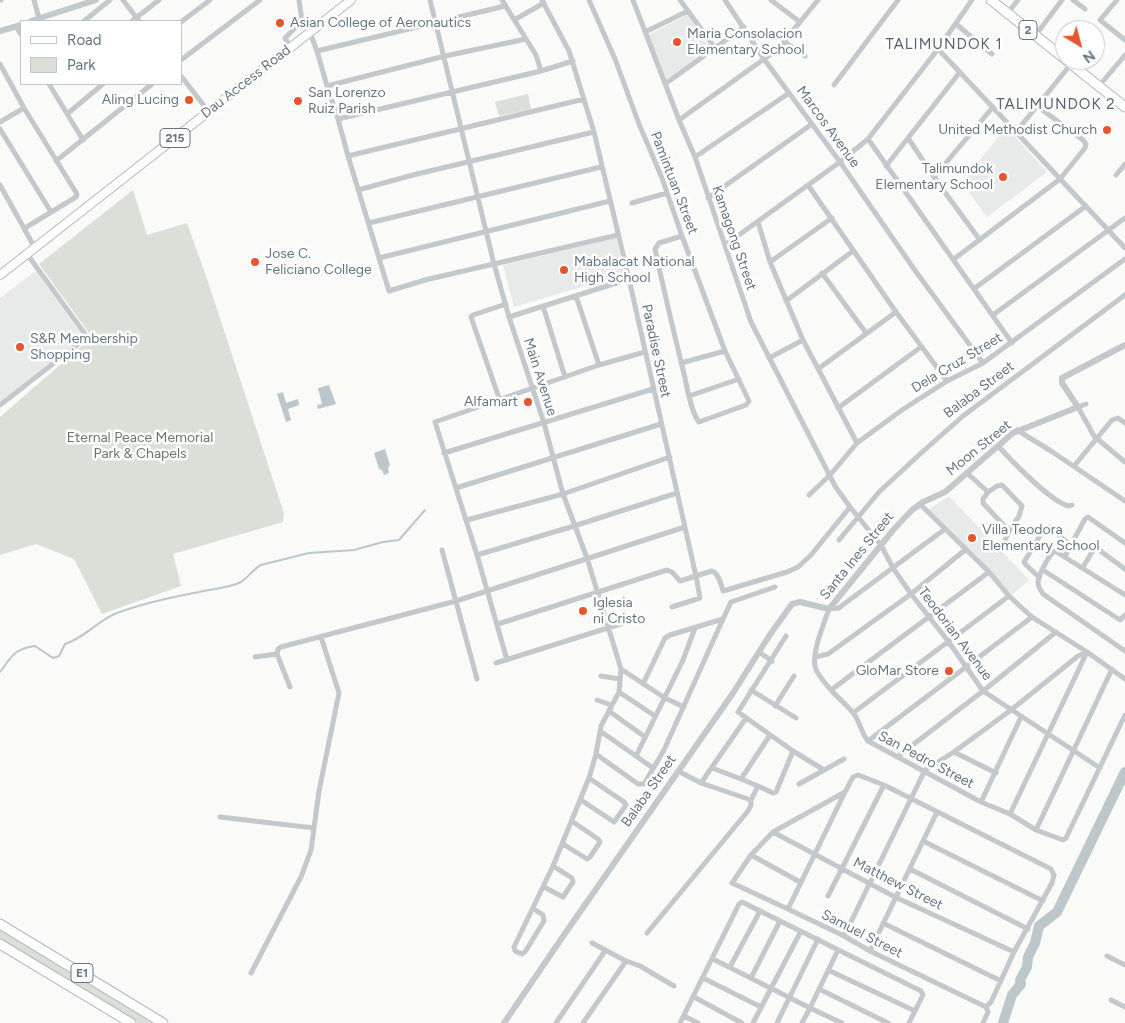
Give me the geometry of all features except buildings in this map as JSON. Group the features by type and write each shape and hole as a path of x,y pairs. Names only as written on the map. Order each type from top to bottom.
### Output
{"highway":[{"name":"2","path":"991,0 1055,52"},
{"name":"2","path":"1079,70 1125,108"},
{"name":"E1","path":"0,924 163,1023"},
{"name":"E1","path":"0,944 131,1023"}],"main road":[{"name":"Dau Access Road","path":"0,275 351,0"}],"street":[{"path":"34,0 39,18"},
{"path":"34,20 96,0"},
{"path":"85,20 110,0"},
{"path":"123,0 136,20 159,0"},
{"path":"182,21 210,0"},
{"path":"182,59 260,0"},
{"path":"291,48 285,38 302,21 299,0"},
{"name":"Main Avenue","path":"430,0 454,92 486,232 509,317 544,423 563,494 587,558 621,669 618,692 600,730 589,778 573,822 534,909 514,947 518,954 525,952 544,921 543,916 534,909"},
{"path":"502,0 536,55 541,71"},
{"name":"Pamintuan Street","path":"589,0 615,59 668,193 725,351 750,401 746,405 699,422 696,419 689,396"},
{"name":"Kamagong Street","path":"633,0 695,157 751,322 830,475"},
{"path":"680,0 715,48"},
{"name":"Marcos Avenue","path":"725,0 764,59 983,363"},
{"path":"771,0 800,22"},
{"path":"679,120 785,42 818,0"},
{"path":"834,85 898,0"},
{"path":"725,245 840,162 868,139 938,49 972,0"},
{"path":"1007,14 1018,0"},
{"path":"1035,36 1062,0"},
{"path":"1073,0 1085,9"},
{"path":"1117,0 1100,20 1125,40"},
{"path":"514,20 543,2"},
{"name":"Paradise Street","path":"543,2 565,41 573,61 594,132 696,576 700,598 672,607"},
{"path":"317,51 505,6"},
{"path":"645,32 688,11"},
{"path":"956,24 992,54"},
{"path":"0,31 19,25"},
{"path":"665,84 744,27"},
{"path":"310,33 338,119 389,291 618,234"},
{"path":"327,86 445,56 526,39"},
{"path":"785,42 805,56"},
{"path":"938,49 1125,248"},
{"path":"1099,86 1125,55"},
{"path":"338,119 541,71 573,61"},
{"path":"0,64 24,108 77,194 76,197 25,228"},
{"path":"1016,132 1037,106 1061,70"},
{"path":"886,166 960,72"},
{"path":"182,77 209,112"},
{"path":"51,85 83,140"},
{"path":"67,114 102,85"},
{"path":"56,161 151,85"},
{"path":"695,157 789,93"},
{"path":"348,156 584,99"},
{"path":"954,259 1060,179 1085,148 1086,144 1083,140 1037,106"},
{"path":"934,177 993,107"},
{"path":"0,122 24,108"},
{"path":"708,198 812,124"},
{"path":"0,129 50,212"},
{"path":"358,190 594,132"},
{"path":"908,138 980,240"},
{"path":"868,139 1012,343"},
{"path":"1116,175 1125,164"},
{"path":"369,223 601,167"},
{"path":"808,185 896,312 947,381"},
{"path":"0,186 25,228 34,248"},
{"path":"632,203 668,193"},
{"path":"379,258 610,201"},
{"path":"975,288 1086,206"},
{"path":"770,262 832,218"},
{"path":"993,315 1125,218"},
{"path":"758,222 770,262 803,340 857,444"},
{"path":"682,236 659,243 655,249 689,396 739,378"},
{"path":"786,301 853,251"},
{"path":"0,404 86,338 85,334 26,254"},
{"name":"Dela Cruz Street","path":"809,495 830,475 857,444 902,410 947,381 983,363 1125,259"},
{"path":"822,273 866,334"},
{"path":"509,317 629,279"},
{"name":"Balaba Street","path":"839,540 880,492 963,416 1125,295"},
{"path":"576,296 599,365"},
{"path":"499,398 471,317 506,304"},
{"path":"543,306 565,377"},
{"path":"818,369 896,312"},
{"path":"769,358 803,340"},
{"path":"1125,346 1062,378 1062,383 1096,439 1125,462"},
{"path":"838,408 922,347"},
{"path":"681,364 725,351"},
{"path":"507,660 477,555 435,424 436,420 599,365 645,352"},
{"path":"444,453 653,389"},
{"name":"Moon Street","path":"945,492 1017,430 1086,404"},
{"path":"1074,466 1114,418 1118,418 1125,423"},
{"path":"456,488 661,424"},
{"path":"1017,430 1125,501"},
{"path":"998,446 1024,473 1061,504 1072,505"},
{"path":"466,520 563,494 670,457"},
{"path":"967,473 988,492"},
{"name":"Teodorian Avenue","path":"830,475 835,486 850,507 881,545 910,594 948,641 984,691 1100,768"},
{"path":"1001,550 1009,531 1019,516 1022,506 1002,485 997,486 988,492 983,499 983,504 1009,531"},
{"name":"Santa Ines Street","path":"815,657 820,633 829,609 903,519 920,504 945,492"},
{"path":"477,555 677,493"},
{"path":"920,504 989,572 1009,596 1032,617 1125,679"},
{"path":"498,624 667,570 672,572 680,581 706,571 712,571 716,573 723,591 793,570 811,554 850,507"},
{"path":"1065,556 1085,519 1088,517 1125,543"},
{"path":"290,687 278,654 280,646 321,637 487,592 685,527"},
{"path":"1039,577 1024,562 1044,529 1050,527 1071,546"},
{"path":"829,609 839,608 945,528"},
{"path":"1083,567 1095,547 1125,569"},
{"path":"442,550 477,679"},
{"path":"815,657 828,654 966,550"},
{"path":"1125,595 1055,551 1052,552 1039,577 1038,586 1043,594 1125,651"},
{"path":"1043,570 1120,620 1125,615"},
{"path":"831,690 989,572"},
{"path":"596,754 640,785 644,784 684,707 731,602 774,586"},
{"path":"853,713 1009,596"},
{"name":"Balaba Street","path":"504,1023 733,693 789,609 795,602 829,609"},
{"path":"868,742 1032,617"},
{"path":"643,684 665,638 724,619"},
{"path":"496,663 630,621"},
{"path":"636,756 683,660 695,628"},
{"path":"897,756 984,691 1056,632"},
{"path":"786,636 772,661 738,710 746,718 793,752 824,770"},
{"path":"250,973 301,877 312,850 319,790 339,693 321,637"},
{"path":"759,652 772,661"},
{"path":"844,936 925,770 954,752 1075,659 1087,652"},
{"path":"1010,814 1087,652"},
{"path":"255,658 278,654"},
{"name":"San Pedro Street","path":"815,657 817,672 853,713 868,742 925,770 981,802 1010,814 1036,830 1061,839 1066,838 1100,768"},
{"path":"621,669 665,698 684,707"},
{"path":"1036,830 1112,669"},
{"path":"601,676 620,679"},
{"path":"775,706 794,676"},
{"path":"751,690 796,718"},
{"path":"618,692 655,716"},
{"path":"598,700 611,705"},
{"path":"609,711 645,737"},
{"path":"1100,768 1125,716"},
{"path":"981,802 1021,717"},
{"path":"702,783 746,718"},
{"path":"600,730 653,768"},
{"path":"741,779 770,735"},
{"path":"712,768 774,793 793,752"},
{"path":"954,752 996,773"},
{"path":"799,784 844,759"},
{"path":"678,771 702,783 751,800"},
{"path":"788,909 844,792 853,777 860,775 884,785 1051,869 1054,879 1014,952 991,1002 984,1006 988,1012 983,1023"},
{"path":"581,800 612,821 616,821 625,809 626,804 589,778"},
{"path":"828,896 884,785"},
{"path":"647,933 748,811 758,786"},
{"path":"800,882 751,855 772,832 844,792"},
{"path":"870,951 937,812"},
{"path":"220,817 314,828"},
{"path":"563,844 587,859 600,842 573,822"},
{"name":"Matthew Street","path":"772,832 895,897 1014,952"},
{"path":"924,842 1043,901"},
{"name":"Samuel Street","path":"751,855 732,883 984,1006"},
{"path":"544,886 561,898 573,882 572,878 553,866"},
{"path":"910,869 1028,929"},
{"path":"680,1023 740,904 745,903 921,991 923,995 909,1023"},
{"path":"730,967 760,910"},
{"path":"751,978 780,921"},
{"path":"883,923 1001,981"},
{"path":"753,1023 801,931"},
{"path":"777,1023 818,940"},
{"path":"592,943 605,951 640,966 674,986"},
{"path":"802,1023 838,950"},
{"path":"556,1023 605,951"},
{"path":"1107,956 1125,965"},
{"path":"713,959 842,1023"},
{"path":"583,1023 626,961"},
{"path":"828,970 915,1011"},
{"path":"703,978 761,1008"},
{"path":"819,989 888,1023"},
{"path":"694,998 742,1023"},
{"path":"1111,1000 1125,1007"},
{"path":"684,1016 698,1023"}],"shaded area":[{"name":"Maria Consolacion Elementary School","path":"689,14 710,49 666,81 646,36"},
{"name":"Talimundok Elementary School","path":"1006,127 1047,172 987,217 962,183"},
{"name":"Mabalacat National High School","path":"616,238 625,274 514,307 503,265"},
{"path":"36,271 83,337 0,401 0,298"},
{"path":"329,385 336,404 318,409 317,405 322,404 318,388"},
{"path":"283,392 286,403 298,399 299,405 288,409 291,420 286,422 277,394"},
{"path":"385,449 390,465 388,468 389,473 384,475 382,470 379,469 374,453"},
{"name":"Villa Teodora Elementary School","path":"949,496 1029,580 1011,596 928,510"}],"green space":[{"path":"528,94 531,109 499,116 495,102"},
{"name":"Eternal Peace Memorial Park & Chapels","path":"133,190 147,235 187,223 284,513 283,522 173,554 181,586 102,614 74,559 36,544 0,555 0,417 92,337 39,264"},
{"path":"0,927 159,1023 138,1023 0,940"}],"waterway":[{"path":"0,672 14,654 28,647 35,646 53,658 59,656 65,644 79,638 110,616 137,606 236,584 244,580 261,565 309,553 354,550 383,542 399,540 425,510"},
{"path":"1003,1023 1012,995 1021,984 1020,980 1027,967 1028,957 1035,943 1039,926 1057,912 1125,772"}],"place":[{"name":"Asian College of Aeronautics","path":"280,23"},
{"name":"Maria Consolacion Elementary School","path":"677,42"},
{"name":"Aling Lucing","path":"189,100"},
{"name":"San Lorenzo Ruiz Parish","path":"298,101"},
{"name":"United Methodist Church","path":"1107,130"},
{"name":"Talimundok Elementary School","path":"1003,177"},
{"name":"Jose C. Feliciano College","path":"255,262"},
{"name":"Mabalacat National High School","path":"564,270"},
{"name":"S&R Membership Shopping","path":"20,347"},
{"name":"Alfamart","path":"528,402"},
{"name":"Villa Teodora Elementary School","path":"972,538"},
{"name":"Iglesia ni Cristo","path":"583,611"},
{"name":"GloMar Store","path":"949,671"}],"district":[{"name":"TALIMUNDOK 1","path":"944,45"},
{"name":"TALIMUNDOK 2","path":"1056,105"}]}
